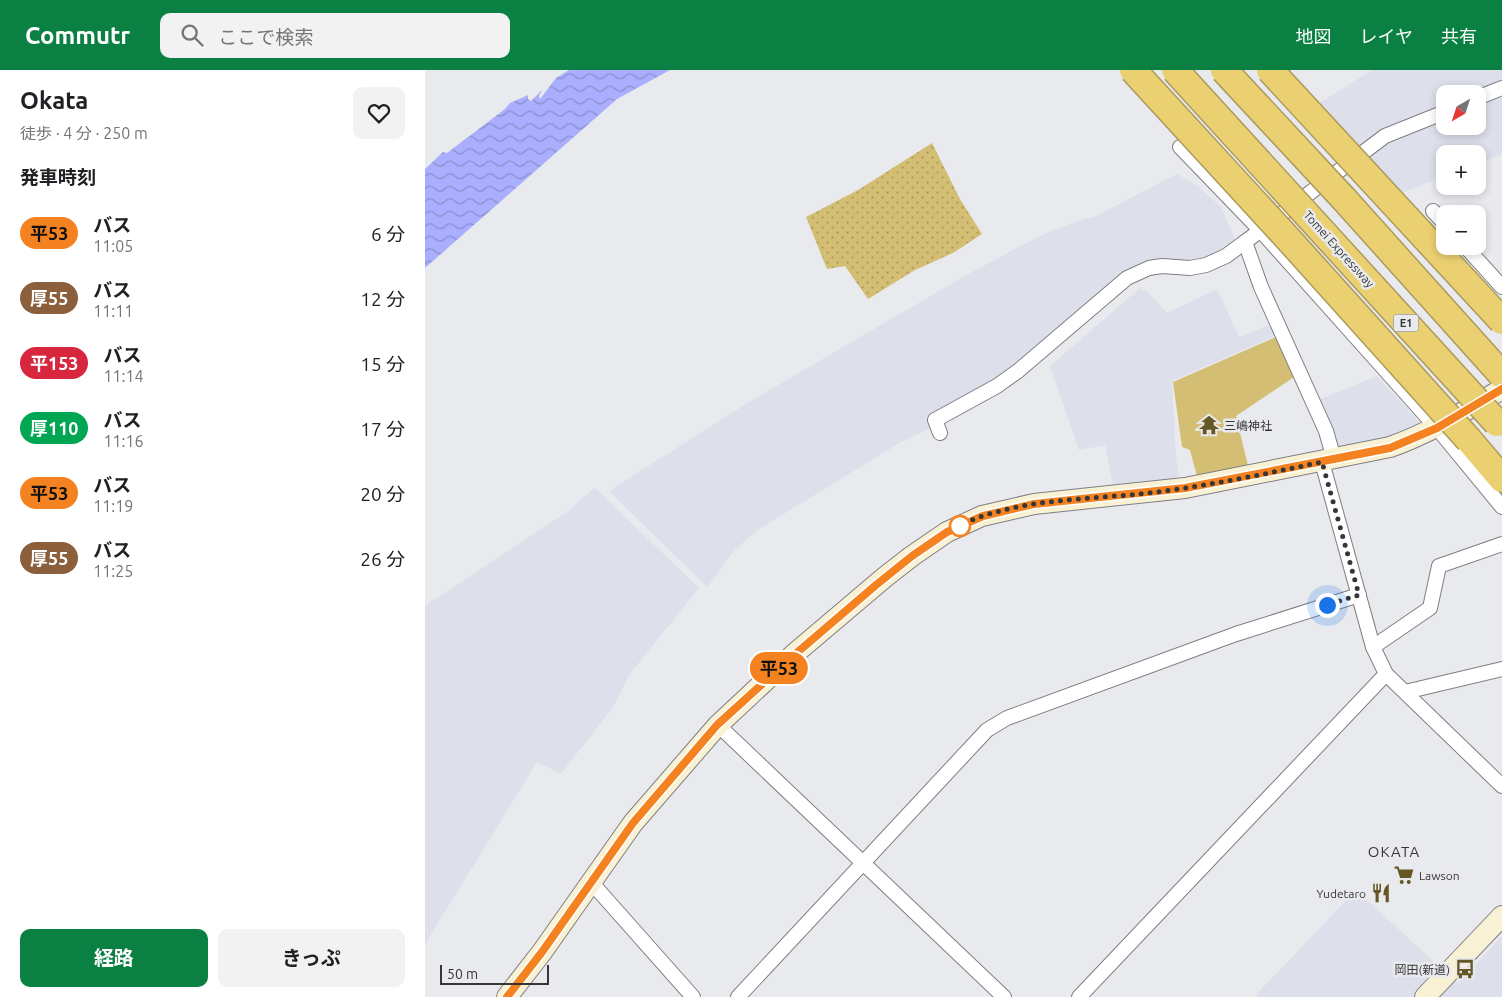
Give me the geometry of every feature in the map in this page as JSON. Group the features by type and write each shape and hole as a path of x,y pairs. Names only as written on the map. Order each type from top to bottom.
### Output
{"highway":[{"path":"1133,70 1291,242 1502,479"},
{"name":"Tomei Expressway","path":"1175,70 1501,427"},
{"path":"1224,70 1502,375"},
{"path":"1271,70 1502,321"}],"street":[{"path":"1486,94 1502,88"},
{"path":"940,433 935,420 997,386 1018,371 1127,278 1149,268 1162,266 1190,268 1206,265 1227,256 1385,136 1436,116"},
{"path":"1180,147 1261,231 1437,428 1502,507"},
{"path":"1433,211 1436,214"},
{"path":"1245,242 1261,287 1326,431 1328,460 1373,647 1386,674 1502,786"},
{"path":"1473,255 1502,287"},
{"path":"507,997 542,952 633,823 717,725 793,656 885,577 947,532 983,516 1034,504 1185,488 1390,448 1437,428 1502,389"},
{"path":"1373,647 1430,608 1439,566 1502,544"},
{"path":"738,997 987,730 1007,718 1236,634 1359,595"},
{"path":"1405,692 1502,668"},
{"path":"1079,997 1386,674"},
{"path":"717,725 1004,997"},
{"path":"591,882 693,997"},
{"path":"1425,997 1502,916"}],"shaded area":[{"path":"1372,70 1502,70 1502,154 1486,161 1486,145 1436,145 1436,179 1401,193 1319,104 1320,101 1323,101"},
{"path":"932,143 960,199 982,234 953,253 915,270 868,299 845,266 827,269 806,217 858,190"},
{"path":"1177,174 1199,187 1221,207 1236,241 1202,260 1155,261 996,380 926,417 931,428 901,442 756,531 727,559 707,587 609,491 749,402 963,277 1053,230 1092,218"},
{"path":"1140,288 1149,293 1167,313 1217,289 1239,337 1271,324 1275,336 1172,381 1176,457 1180,484 1114,490 1105,445 1079,450 1050,366"},
{"path":"1276,337 1294,377 1236,416 1249,470 1198,480 1190,450 1182,447 1173,382"},
{"path":"1377,376 1421,424 1420,429 1340,452 1320,399"},
{"path":"595,488 699,588 629,675 613,707 561,774 537,762 425,944 425,606 570,510"},
{"path":"1356,890 1458,984 1502,936 1502,997 1254,997"}],"water":[{"path":"569,70 670,70 617,99 425,268 425,169 443,152 447,153 505,109 510,103 528,95 528,99 531,101 542,90 539,96 540,99 556,78"}],"bus line":[{"name":"平53","path":"507,997 542,952 633,823 717,725 793,656 876,585 912,556 947,532 983,516 1034,504 1185,488 1390,448 1437,428 1502,389"}],"place":[{"name":"三嶋神社","path":"1209,425"},
{"name":"Lawson","path":"1404,875"},
{"name":"Yudetaro","path":"1381,893"},
{"name":"岡田(新道)","path":"1465,969"}],"district":[{"name":"OKATA","path":"1394,851"}],"route":[{"path":"960,526 958,526 983,516 1034,504 1185,488 1322,462 1359,595 1327,605"}]}
